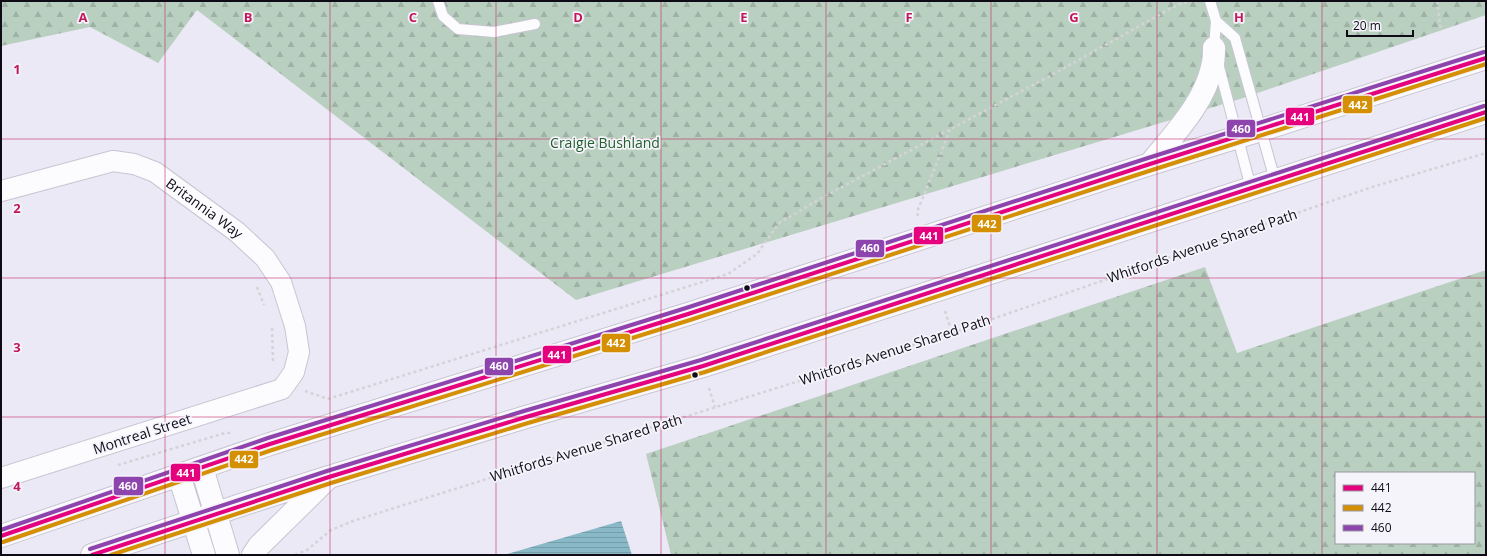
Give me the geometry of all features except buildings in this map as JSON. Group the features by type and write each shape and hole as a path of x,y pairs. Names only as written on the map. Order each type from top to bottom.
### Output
{"main road":[{"path":"1150,164 1188,117 1203,92 1212,67 1214,48"},
{"path":"1,536 270,444 364,416 789,282 1150,164 1486,58"},
{"path":"92,555 329,477 526,417 703,366 1486,112"},
{"path":"202,468 228,555"},
{"path":"179,475 204,555"},
{"path":"254,555 259,546 329,477"},
{"path":"134,541 150,555"}],"street":[{"name":"Britannia Way","path":"1,191 112,161 134,164 156,172 237,232 265,258 282,282 295,326 299,352 294,372 284,387"},
{"name":"Montreal Street","path":"1,478 108,446 284,387"}],"lane":[{"path":"438,1 443,16 458,29 494,32 535,24"},
{"path":"1210,1 1216,21 1214,48 1251,188"},
{"path":"1216,21 1235,38 1275,180"}],"path":[{"path":"284,387 328,399 728,274 757,254 779,223 827,195 950,130 1179,4 1191,1"},
{"path":"1437,1 1440,31"},
{"path":"917,212 950,130"},
{"name":"Whitfords Avenue Shared Path","path":"295,555 307,550 331,530 353,521 952,334 1369,188 1486,153"},
{"path":"255,281 266,310"},
{"path":"270,366 274,361 272,324"},
{"path":"108,446 114,466 225,433 233,433"}],"green space":[{"name":"Craigie Bushland","path":"1,1 1486,1 1486,15 1240,99 576,300 197,10 158,63 90,27 1,46"},
{"path":"1205,267 1237,353 1486,270 1486,555 671,555 646,454"}],"water":[{"path":"621,521 632,555 504,555"}],"transit line":[{"name":"460","path":"1,530 268,438 686,308 1148,158 1484,52"},
{"name":"441","path":"1,536 270,444 688,314 1150,164 1486,58"},
{"name":"442","path":"3,542 272,450 690,320 1152,170 1486,64"},
{"name":"460","path":"90,549 327,471 524,411 701,360 1484,106"},
{"name":"441","path":"92,555 329,477 526,417 703,366 1486,112"},
{"name":"442","path":"111,555 331,483 528,423 705,372 1486,118"}]}
